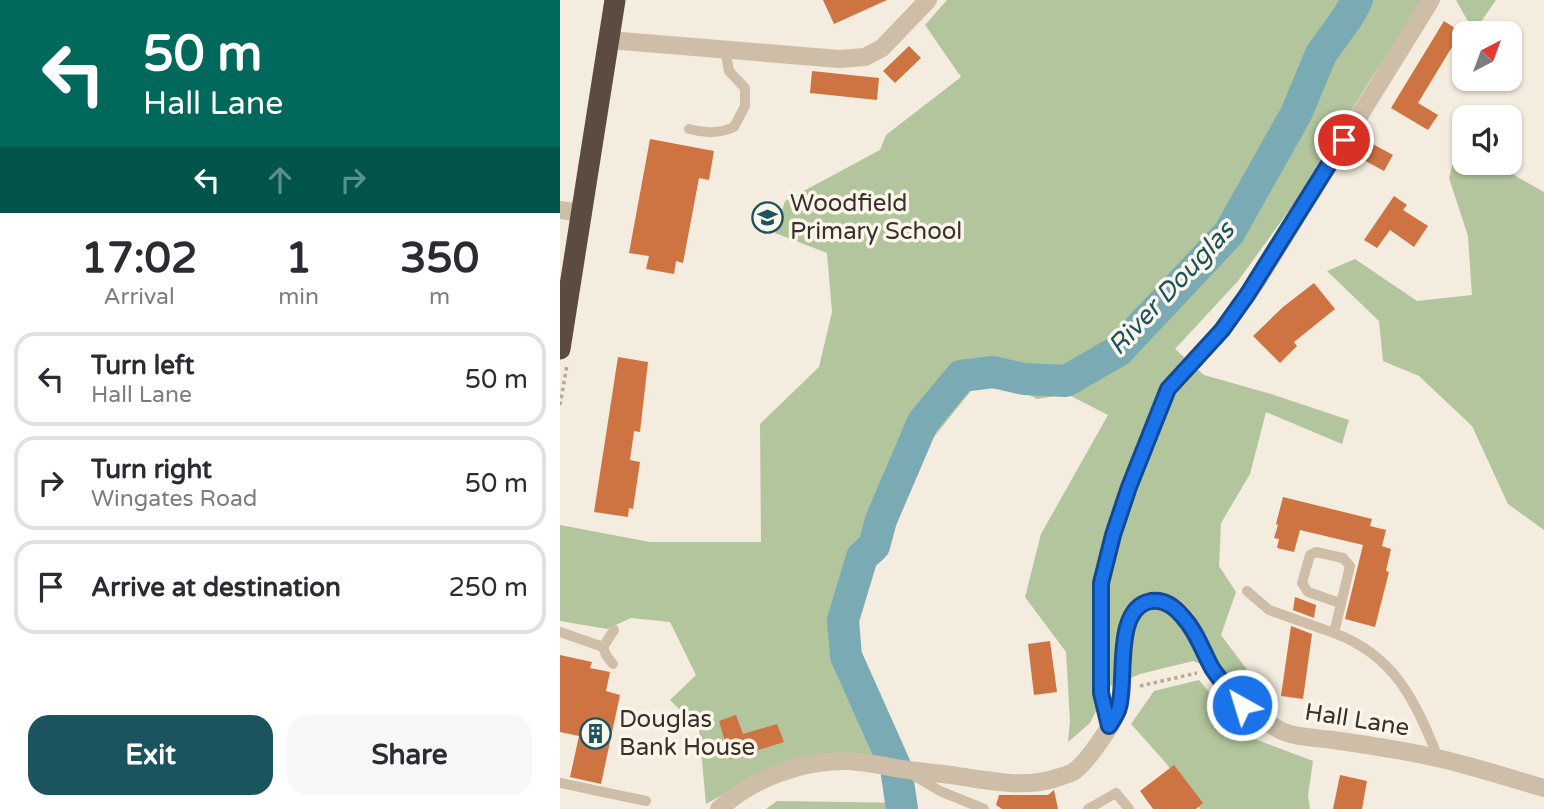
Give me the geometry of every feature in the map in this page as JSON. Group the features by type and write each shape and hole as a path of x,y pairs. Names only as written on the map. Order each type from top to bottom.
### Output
{"highway":[{"path":"560,349 615,0"}],"street":[{"path":"609,40 839,59 865,57 882,48 928,0"},
{"path":"1109,726 1101,693 1101,583 1129,487 1168,389 1222,330 1257,281 1431,0"},
{"path":"560,210 583,213"},
{"name":"Hall Lane","path":"719,809 740,790 774,774 849,761 1003,783 1031,784 1074,771 1088,758 1119,709 1124,636 1135,609 1153,601 1171,606 1182,614 1197,634 1213,670 1242,705 1284,734 1437,758 1544,788"}],"lane":[{"path":"689,129 708,134 723,132 734,127 745,106 745,88 729,71 725,49"},
{"path":"1334,634 1350,566 1343,558 1316,552 1310,555 1302,583 1308,592 1340,603"},
{"path":"1247,592 1269,610 1349,639 1382,660 1392,671 1424,723 1437,758"},
{"path":"603,647 614,631"},
{"path":"560,632 603,647"},
{"path":"603,647 613,664"},
{"path":"894,768 984,809"},
{"path":"560,783 646,801"},
{"path":"1088,809 1116,793 1129,809"}],"path":[{"path":"1122,690 1213,670"}],"green space":[{"path":"947,0 1424,0 1369,82 1298,198 1238,281 1175,349 1204,375 1349,420 1342,444 1266,412 1250,474 1221,523 1219,566 1236,592 1221,635 1260,687 1193,661 1140,674 1108,687 1090,723 1068,742 1070,721 1066,652 1025,597 1041,534 1108,415 1067,394 1037,399 986,372 901,478 856,618 855,635 878,760 770,768 706,804 699,729 670,700 696,675 670,622 631,618 607,629 560,621 560,525 650,542 761,542 760,424 819,367 832,312 827,253 775,233 785,201 880,150 886,135 961,77 925,25"},
{"path":"1456,0 1496,0 1482,21 1468,21"},
{"path":"1452,166 1452,175 1514,175 1544,192 1544,530 1508,504 1472,426 1419,376 1383,361 1379,321 1327,271 1355,259 1417,301 1472,295 1468,236 1449,178"},
{"path":"1199,680 1244,735 1313,761 1308,796 1310,809 1200,809 1165,762 1131,724 1154,691"},
{"path":"777,801 910,803 914,809 766,809"}],"building":[{"path":"823,0 887,0 834,24"},
{"path":"1444,21 1452,26 1452,47 1418,103 1438,115 1428,130 1391,108"},
{"path":"909,46 921,58 895,83 883,71"},
{"path":"812,71 879,78 877,100 810,93"},
{"path":"650,139 714,151 709,180 699,178 683,263 676,261 674,274 646,269 649,256 629,253"},
{"path":"1369,142 1393,155 1384,171 1360,158"},
{"path":"1394,196 1407,205 1403,210 1428,226 1414,247 1390,230 1377,248 1364,240"},
{"path":"1314,283 1335,309 1294,342 1297,346 1280,363 1253,336 1283,307"},
{"path":"618,357 648,362 640,432 634,431 630,460 640,462 633,509 629,508 628,517 594,512"},
{"path":"1283,497 1372,519 1370,526 1386,530 1382,546 1391,549 1386,571 1389,572 1375,627 1345,619 1363,545 1300,530 1294,552 1277,548 1279,539 1274,538"},
{"path":"1295,597 1316,605 1314,618 1293,610"},
{"path":"1291,626 1312,634 1303,699 1281,696"},
{"path":"1050,641 1057,692 1034,695 1028,644"},
{"name":"Douglas Bank House","path":"560,655 592,662 590,668 610,672 606,691 620,695 601,784 570,777 579,736 560,732"},
{"path":"736,715 743,734 777,724 784,742 730,759 719,721"},
{"path":"1174,765 1203,803 1196,809 1153,809 1140,791"},
{"path":"1340,775 1367,781 1362,809 1333,809"},
{"path":"1054,790 1058,809 1002,809 996,805 999,795 1048,795"}],"waterway":[{"name":"River Douglas","path":"902,809 896,768 846,656 843,620 862,557 874,546 881,520 923,422 961,376 993,372 1024,379 1066,381 1118,351 1229,233 1296,114 1321,54 1357,0"}],"place":[{"name":"Woodfield Primary School","path":"767,217"},
{"name":"Douglas Bank House","path":"596,733"}],"route":[{"path":"1242,705 1213,670 1197,634 1182,614 1161,601 1153,601 1135,609 1129,621 1124,636 1124,668 1119,709 1109,726 1101,693 1101,583 1129,487 1168,389 1222,330 1257,281 1344,140"}]}
